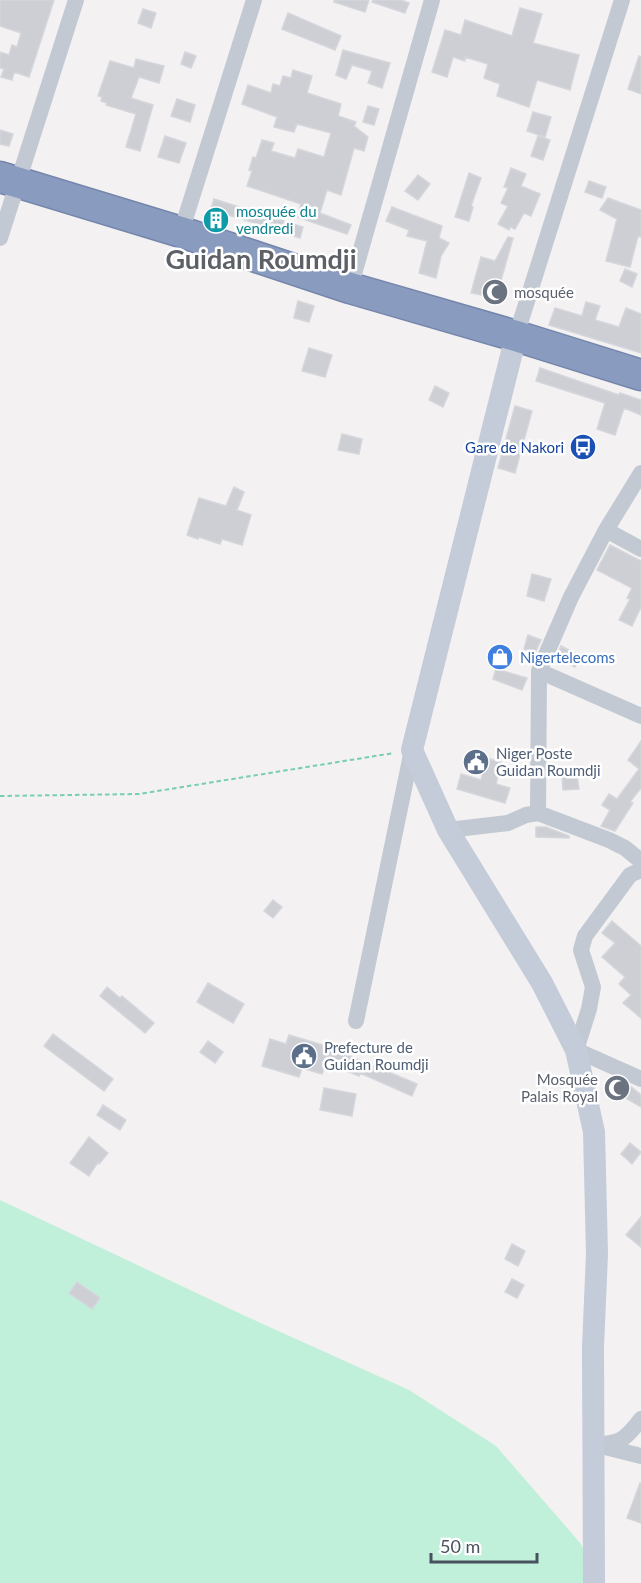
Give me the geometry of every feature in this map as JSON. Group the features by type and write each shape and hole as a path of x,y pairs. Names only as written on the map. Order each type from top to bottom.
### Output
{"highway":[{"path":"9,179 181,232 350,288 641,375"}],"street":[{"path":"0,238 9,179 76,0"},
{"path":"181,232 255,0"},
{"path":"350,288 432,0"},
{"path":"356,1022 412,750 516,336 622,0"},
{"path":"538,813 539,671 571,597 606,530 641,472"},
{"path":"606,530 641,549"},
{"path":"539,671 641,716"},
{"path":"412,750 448,830 543,983 576,1050 594,1132 597,1254 593,1347 594,1583"},
{"path":"448,830 508,823 525,815 538,813 626,848 641,861"},
{"path":"576,1050 589,1010 593,987 581,950 585,936 630,875 641,870"},
{"path":"576,1050 641,1080"},
{"path":"594,1444 613,1444 628,1436 641,1419"},
{"path":"594,1444 641,1456"}],"path":[{"path":"0,796 139,794 412,750"}],"green space":[{"path":"0,1200 243,1315 409,1390 496,1446 581,1544 598,1583 0,1583"}],"building":[{"path":"0,0 54,0 29,77 14,72 12,80 1,77 4,69 0,68 0,52 9,55 12,45 17,47 21,33 0,26"},
{"path":"334,0 369,0 365,12 334,2"},
{"path":"373,0 401,0 409,3 405,13 372,2"},
{"path":"520,8 542,14 533,43 579,55 570,90 537,80 529,107 497,96 500,84 484,78 488,64 465,57 465,61 453,57 447,77 432,72 445,30 461,35 465,20 512,36"},
{"path":"143,9 156,13 151,28 138,23"},
{"path":"288,13 341,36 335,50 282,29"},
{"path":"343,50 390,63 382,88 368,83 372,71 352,65 346,79 336,75"},
{"path":"185,52 196,56 191,68 181,64"},
{"path":"639,56 641,57 641,94 628,89"},
{"path":"136,59 164,66 159,83 139,77 131,98 153,105 140,151 126,147 136,114 106,105 107,103 101,101 102,97 98,96 110,61 134,68"},
{"path":"293,70 312,76 307,93 341,104 338,116 356,122 354,126 368,137 364,151 354,148 341,195 327,190 320,213 351,225 347,234 297,217 301,204 247,186 252,171 249,170 253,157 256,158 262,140 274,143 271,151 295,158 298,149 324,157 331,133 297,124 294,132 274,127 277,117 242,104 248,85 271,93 273,84 280,86 283,76 291,78"},
{"path":"177,99 195,105 190,122 171,116"},
{"path":"368,106 379,109 374,125 363,122"},
{"path":"533,112 551,117 545,137 527,131"},
{"path":"0,130 13,134 9,146 0,144"},
{"path":"165,136 186,143 179,163 158,157"},
{"path":"538,136 550,140 543,160 531,156"},
{"path":"511,168 526,174 521,186 540,194 531,216 524,213 515,229 510,227 509,230 498,224 508,206 501,203 508,188 504,187"},
{"path":"469,173 481,178 471,206 473,207 469,221 455,217"},
{"path":"418,175 430,184 418,200 405,191"},
{"path":"589,181 606,187 602,198 585,192"},
{"path":"608,198 641,210 641,237 638,236 630,267 606,261 617,219 600,210"},
{"path":"214,199 284,221 281,231 225,214 222,227 207,222"},
{"path":"392,207 442,226 439,238 449,243 441,256 436,278 419,273 427,241 407,236 409,230 386,221"},
{"path":"290,223 303,227 300,238 287,234"},
{"path":"508,237 513,238 496,298 471,293 481,257 495,261"},
{"path":"625,269 637,274 632,287 620,281"},
{"path":"298,301 314,306 309,322 294,318"},
{"path":"586,302 600,306 595,320 619,327 626,308 641,314 641,353 549,325 555,308 582,316"},
{"path":"309,348 332,355 325,377 302,371"},
{"path":"540,368 619,395 620,393 641,400 641,415 624,408 615,435 597,429 605,403 536,381"},
{"path":"435,386 449,393 443,407 429,400"},
{"path":"515,406 532,411 515,473 498,468"},
{"path":"342,434 362,439 359,454 338,450"},
{"path":"234,487 244,492 237,510 251,515 242,545 222,539 220,544 187,535 199,498 226,506"},
{"path":"610,545 641,561 641,607 632,626 619,620 630,599 627,598 632,588 597,570"},
{"path":"532,574 551,579 544,601 527,596"},
{"path":"528,635 541,640 535,653 524,649"},
{"path":"561,646 581,656 575,667 556,658"},
{"path":"496,669 527,678 522,690 493,679"},
{"path":"641,741 641,788 630,802 633,803 615,831 601,826 610,810 602,805 609,794 617,799 639,769 628,760"},
{"path":"486,758 501,762 496,784 510,788 505,803 457,789 461,774 481,780"},
{"path":"577,775 579,789 563,790 562,776"},
{"path":"536,827 546,827 569,836 569,838 536,837"},
{"path":"273,900 282,907 273,918 264,911"},
{"path":"612,921 641,946 641,1018 623,1003 631,995 619,984 625,977 602,957 615,943 602,933"},
{"path":"208,983 244,1004 233,1023 197,1002"},
{"path":"107,987 120,998 122,996 154,1023 145,1033 100,996"},
{"path":"53,1034 113,1079 104,1091 44,1046"},
{"path":"289,1035 326,1046 417,1084 412,1096 360,1073 359,1076 326,1063 322,1074 302,1068 299,1077 262,1066 270,1039 286,1044"},
{"path":"208,1041 223,1052 215,1063 200,1052"},
{"path":"615,1079 629,1085 641,1095 641,1107 624,1097 620,1101 606,1090"},
{"path":"324,1088 356,1094 352,1116 320,1110"},
{"path":"103,1105 126,1120 120,1130 97,1115"},
{"path":"89,1137 108,1153 99,1164 98,1162 89,1176 70,1163"},
{"path":"630,1143 641,1152 632,1164 621,1154"},
{"path":"641,1217 641,1247 626,1235"},
{"path":"512,1244 525,1251 518,1266 505,1259"},
{"path":"512,1279 524,1285 517,1298 505,1292"},
{"path":"77,1282 100,1298 92,1309 69,1293"},
{"path":"641,1484 641,1523 627,1518"}],"place":[{"name":"mosquée du vendredi","path":"216,220"},
{"name":"mosquée","path":"495,292"},
{"name":"Gare de Nakori","path":"583,447"},
{"name":"Nigertelecoms","path":"500,657"},
{"name":"Niger Poste Guidan Roumdji","path":"476,762"},
{"name":"Prefecture de Guidan Roumdji","path":"304,1056"},
{"name":"Mosquée Palais Royal","path":"617,1088"}],"district":[{"name":"Guidan Roumdji","path":"261,258"}]}
